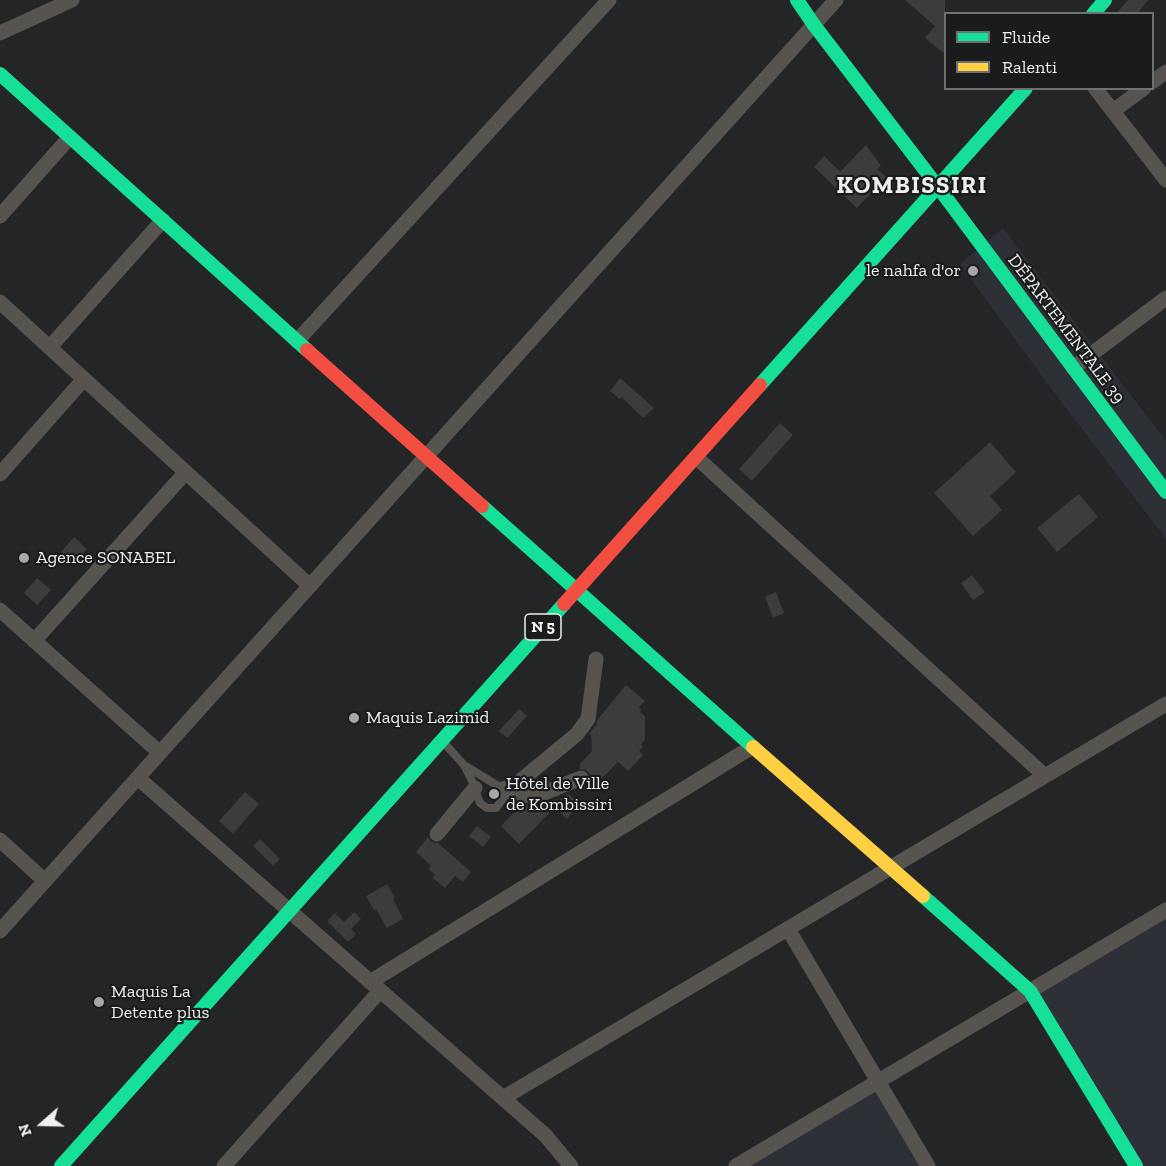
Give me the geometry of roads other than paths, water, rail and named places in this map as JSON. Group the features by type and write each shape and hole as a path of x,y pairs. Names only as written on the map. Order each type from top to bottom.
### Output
{"main road":[{"name":"DÉPARTEMENTALE 39","path":"797,0 1166,492"},
{"path":"1095,12 1105,0"},
{"path":"0,74 576,591 1030,991 1136,1166"},
{"name":"N 5","path":"61,1166 1024,90"}],"street":[{"path":"0,33 72,0"},
{"path":"297,341 609,0"},
{"path":"0,931 836,0"},
{"path":"1097,90 1166,180"},
{"path":"1113,111 1141,90"},
{"path":"0,216 70,137"},
{"path":"50,347 163,220"},
{"path":"1073,368 1166,298"},
{"path":"0,302 310,586"},
{"path":"0,474 84,379"},
{"path":"696,457 1045,776"},
{"path":"34,641 186,472"},
{"path":"0,610 160,753"},
{"path":"503,789 514,786 577,734 588,718 596,659"},
{"path":"503,1098 1166,704"},
{"path":"224,1166 375,986 752,747"},
{"path":"138,778 545,1135 571,1166"},
{"path":"503,789 534,797 581,778"},
{"path":"437,834 475,789"},
{"path":"0,840 45,881"},
{"path":"736,1166 1166,910"},
{"path":"788,929 928,1166"},
{"path":"914,1166 919,1151"}],"lane":[{"path":"441,741 464,765 503,789 505,796 496,808 487,808 480,803 464,765"}],"place":[{"name":"le nahfa d'or","path":"973,271"},
{"name":"Agence SONABEL","path":"24,558"},
{"name":"Maquis Lazimid","path":"354,718"},
{"name":"Hôtel de Ville de Kombissiri","path":"494,794"},
{"name":"Maquis La Detente plus","path":"99,1002"}],"district":[{"name":"KOMBISSIRI","path":"912,186"}]}
